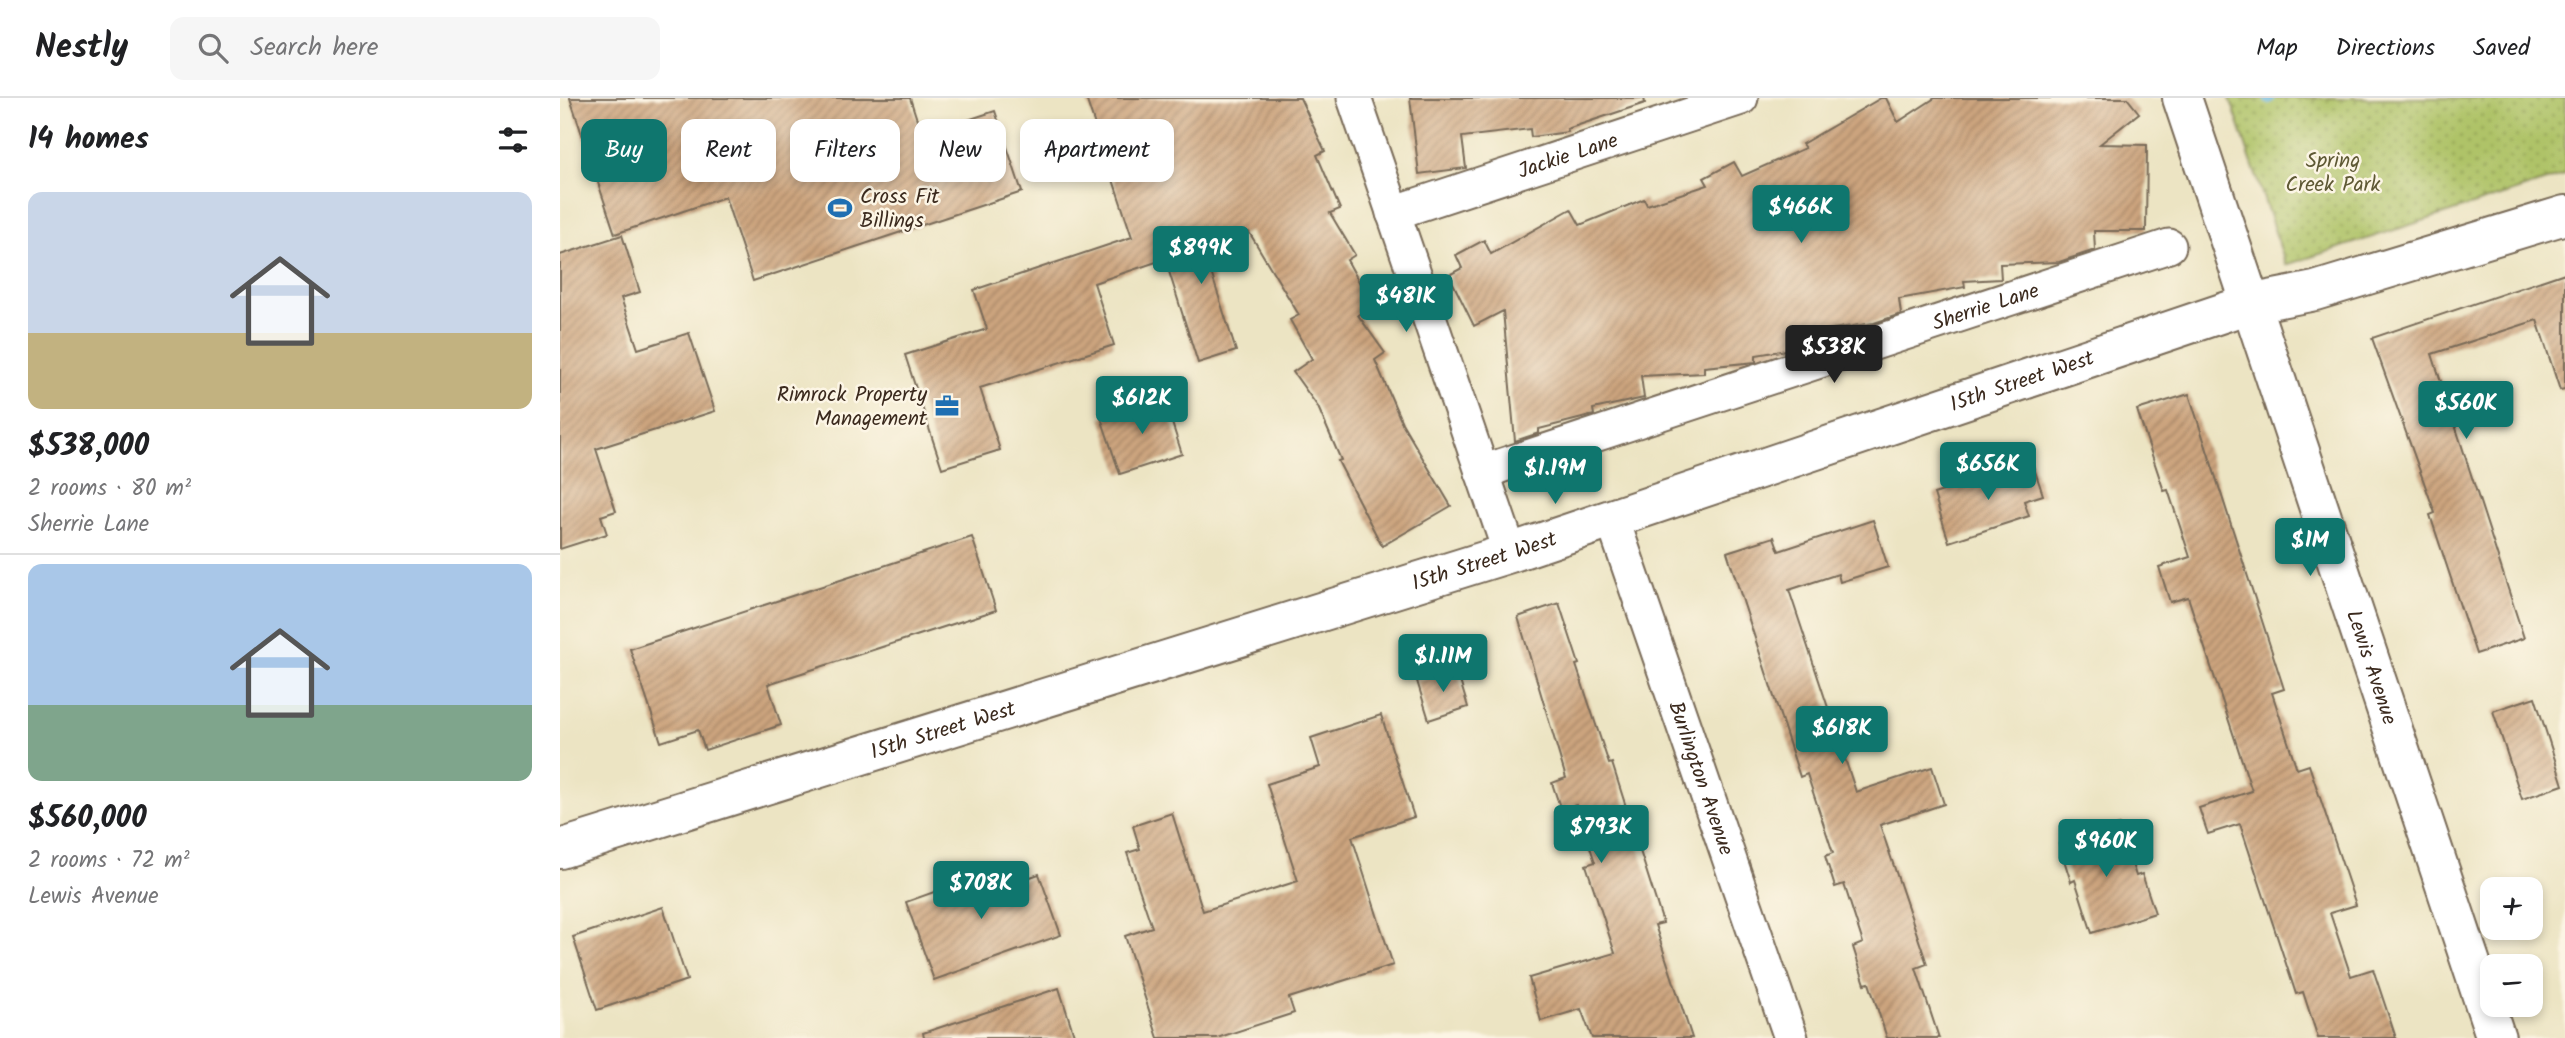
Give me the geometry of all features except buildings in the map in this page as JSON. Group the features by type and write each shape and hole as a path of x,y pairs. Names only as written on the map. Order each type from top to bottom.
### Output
{"street":[{"path":"1354,98 1510,553"},
{"name":"Jackie Lane","path":"1393,213 1741,98"},
{"name":"Lewis Avenue","path":"2182,98 2496,1038"},
{"name":"15th Street West","path":"560,849 1510,553 2249,304 2315,291 2565,215"},
{"name":"Sherrie Lane","path":"1482,472 2169,246"},
{"name":"Burlington Avenue","path":"1612,519 1791,1038"}],"green space":[{"name":"Spring Creek Park","path":"2230,98 2565,98 2565,175 2286,265"}],"place":[{"name":"Cross Fit Billings","path":"840,208"},
{"name":"Rimrock Property Management","path":"947,406"}]}
